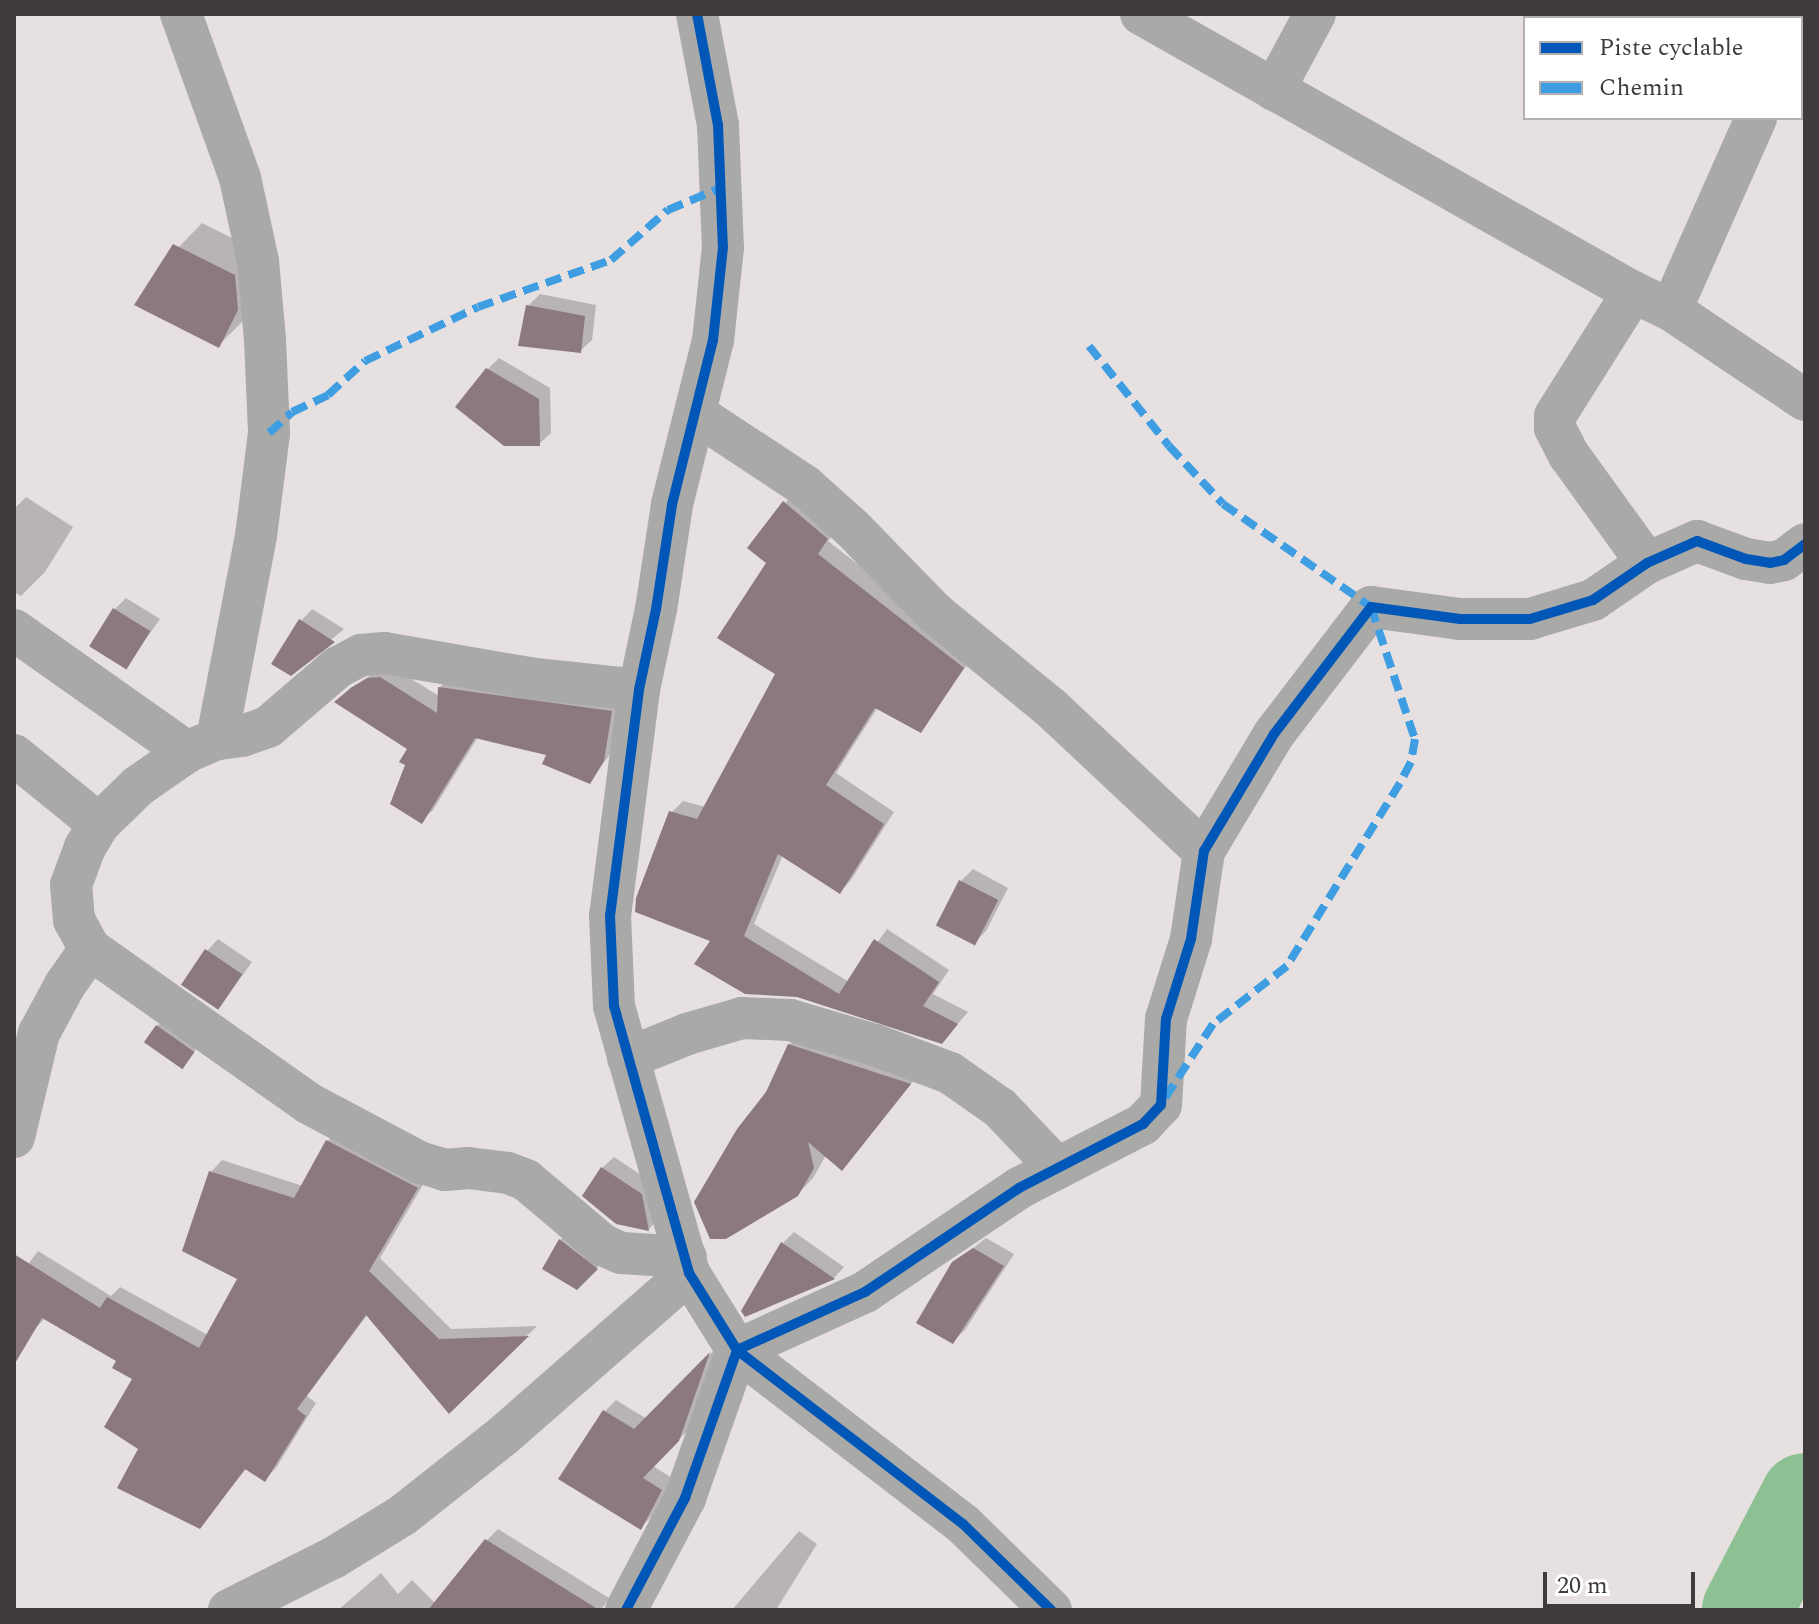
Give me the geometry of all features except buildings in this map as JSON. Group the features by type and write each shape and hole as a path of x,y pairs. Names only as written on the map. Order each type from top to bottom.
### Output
{"street":[{"path":"181,14 240,178 258,261 269,433 249,578 202,745"},
{"path":"697,14 718,125 723,247 713,340 672,505 639,690 610,915 614,1006 688,1265 737,1350 963,1524 1051,1610"},
{"path":"1141,14 1633,292 1671,310 1805,400"},
{"path":"1274,90 1315,14"},
{"path":"1671,310 1755,120"},
{"path":"1633,292 1555,416 1555,428 1569,455 1647,563"},
{"path":"696,414 805,486 852,528 935,613 1051,708 1204,851"},
{"path":"626,1610 685,1498 737,1350 865,1292 1019,1188 1143,1124 1161,1105 1166,1019 1191,939 1204,851 1274,734 1371,607 1460,619 1530,619 1593,600 1647,563 1697,541 1746,559 1770,563 1784,560 1805,544"},
{"path":"14,630 202,745"},
{"path":"639,690 529,678 384,653 361,655 338,667 268,727 202,745 138,786 99,824 85,847 71,885 74,920 90,949 308,1103 419,1162 445,1170 468,1168 508,1173 526,1180 603,1245 621,1253 688,1265"},
{"path":"14,755 99,824"},
{"path":"14,1137 39,1033 65,985 90,949"},
{"path":"628,1058 687,1034 742,1018 790,1020 875,1045 950,1073 1000,1108 1057,1168"},
{"path":"229,1610 333,1558 403,1515 504,1435 688,1265"}],"waterway":[{"path":"1747,1610 1805,1498"}],"marked path":[{"path":"269,433 292,412 328,395 365,361 478,307 611,260 668,210 720,188"},
{"path":"1089,346 1169,446 1223,504 1371,607 1415,739 1411,762 1400,783 1287,966 1213,1024 1165,1098"}],"cycle path":[{"path":"697,14 718,125 723,247 713,340 672,505 656,609 639,690 610,915 614,1006 689,1273 737,1350 963,1524 1051,1610"},
{"path":"626,1610 685,1498 737,1350 865,1292 1019,1188 1143,1124 1161,1105 1166,1019 1191,939 1204,851 1274,734 1371,607 1460,619 1530,619 1593,600 1647,563 1697,541 1746,559 1770,563 1784,560 1805,544"}]}
